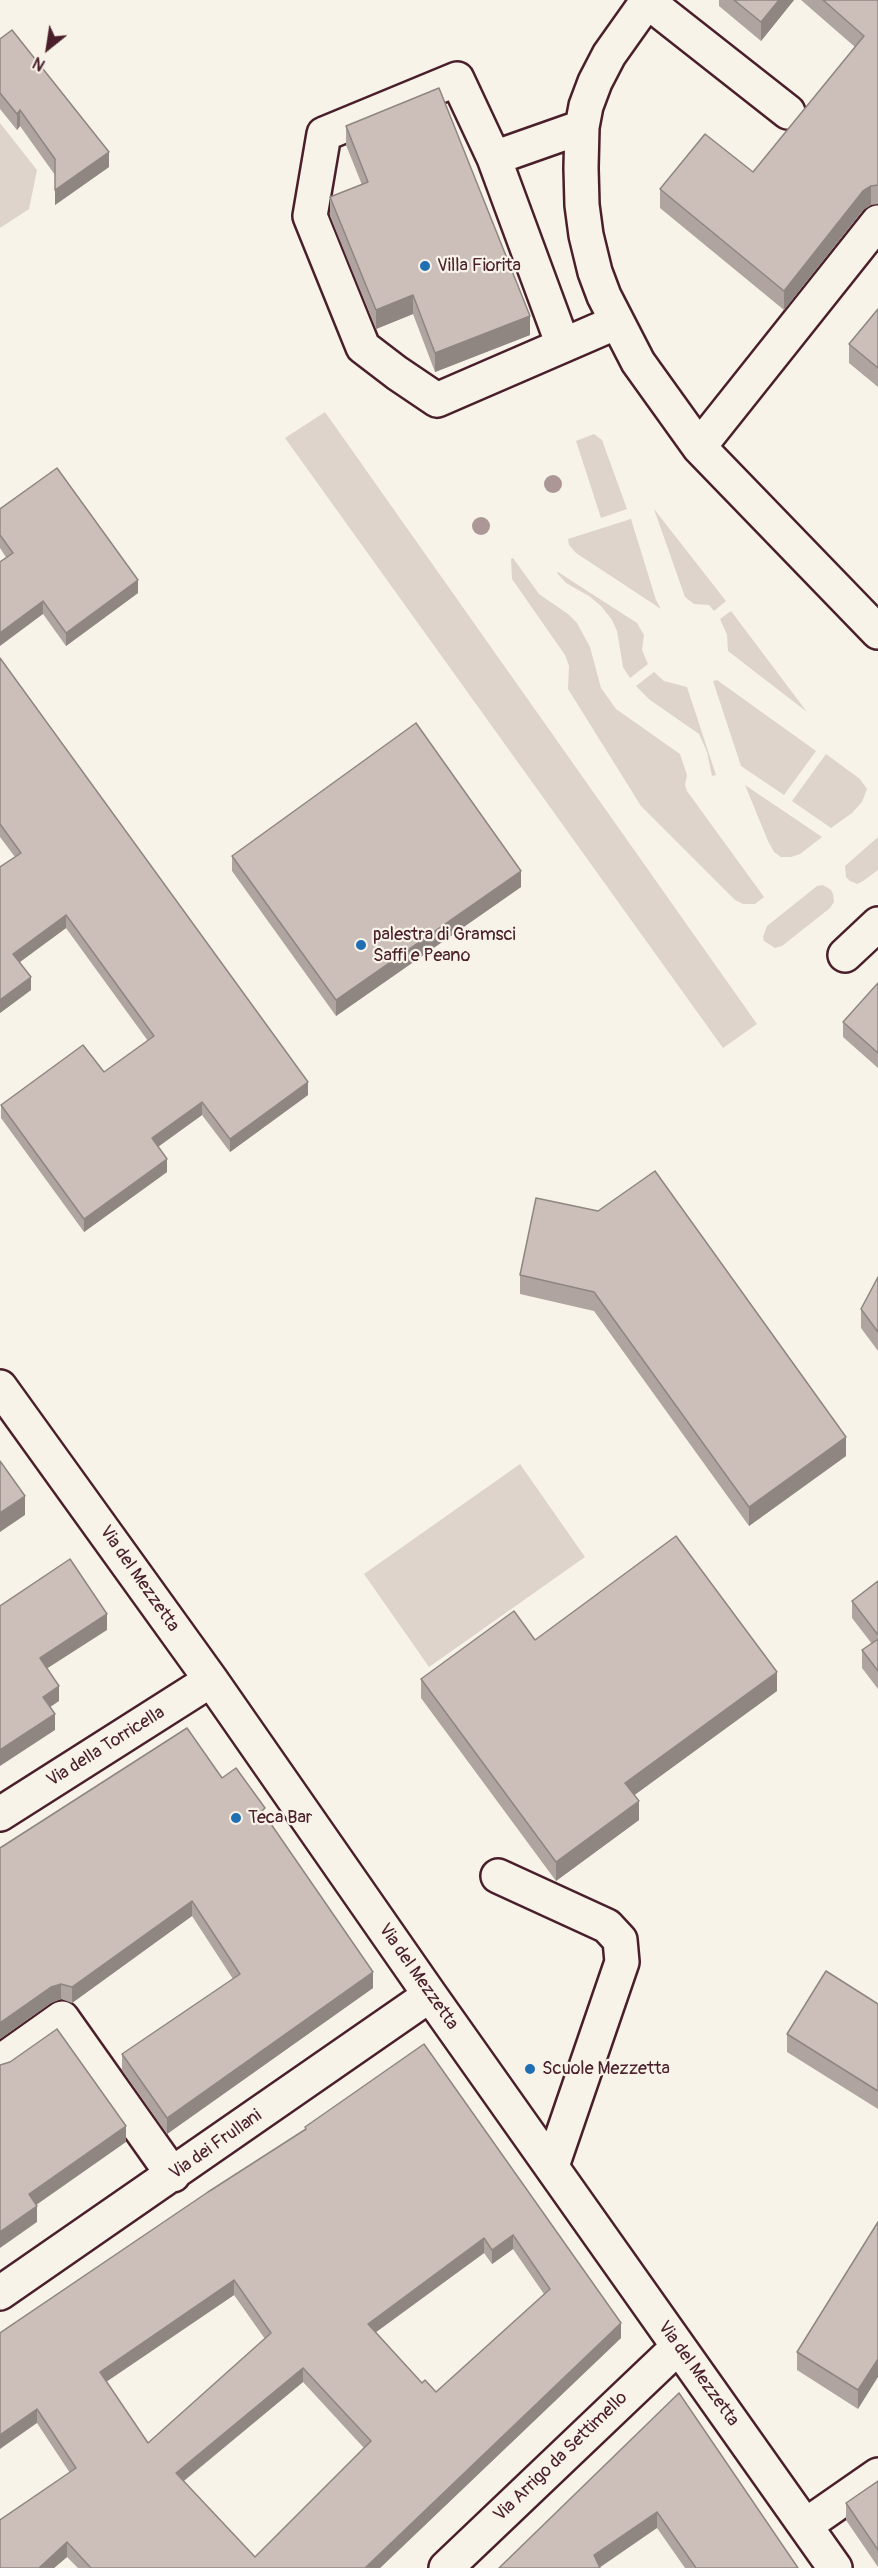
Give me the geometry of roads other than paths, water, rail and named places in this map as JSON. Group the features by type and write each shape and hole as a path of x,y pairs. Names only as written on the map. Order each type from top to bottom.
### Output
{"street":[{"path":"788,112 647,1 609,55 586,106 582,127 580,168 586,235 595,272 638,362 699,447 878,632"},
{"path":"563,345 494,158 457,79 324,134 310,216 363,347 437,400 617,322"},
{"path":"494,158 582,127"},
{"path":"699,447 878,222"},
{"path":"845,955 878,924"},
{"name":"Via del Mezzetta","path":"0,1387 211,1680 430,1995 835,2568"},
{"name":"Via della Torricella","path":"0,1814 211,1680"},
{"path":"498,1876 607,1926 620,1940 621,1962 552,2166"},
{"name":"Via dei Frullani","path":"0,2293 430,1995"},
{"path":"0,2062 62,2018 173,2175"},
{"name":"Via Arrigo da Settimello","path":"446,2568 678,2347"},
{"path":"806,2525 878,2475"}],"place":[{"name":"Villa Fiorita","path":"425,266"},
{"name":"palestra di Gramsci Saffi e Peano","path":"361,945"},
{"name":"Teca Bar","path":"236,1818"},
{"name":"Scuole Mezzetta","path":"530,2069"}]}
